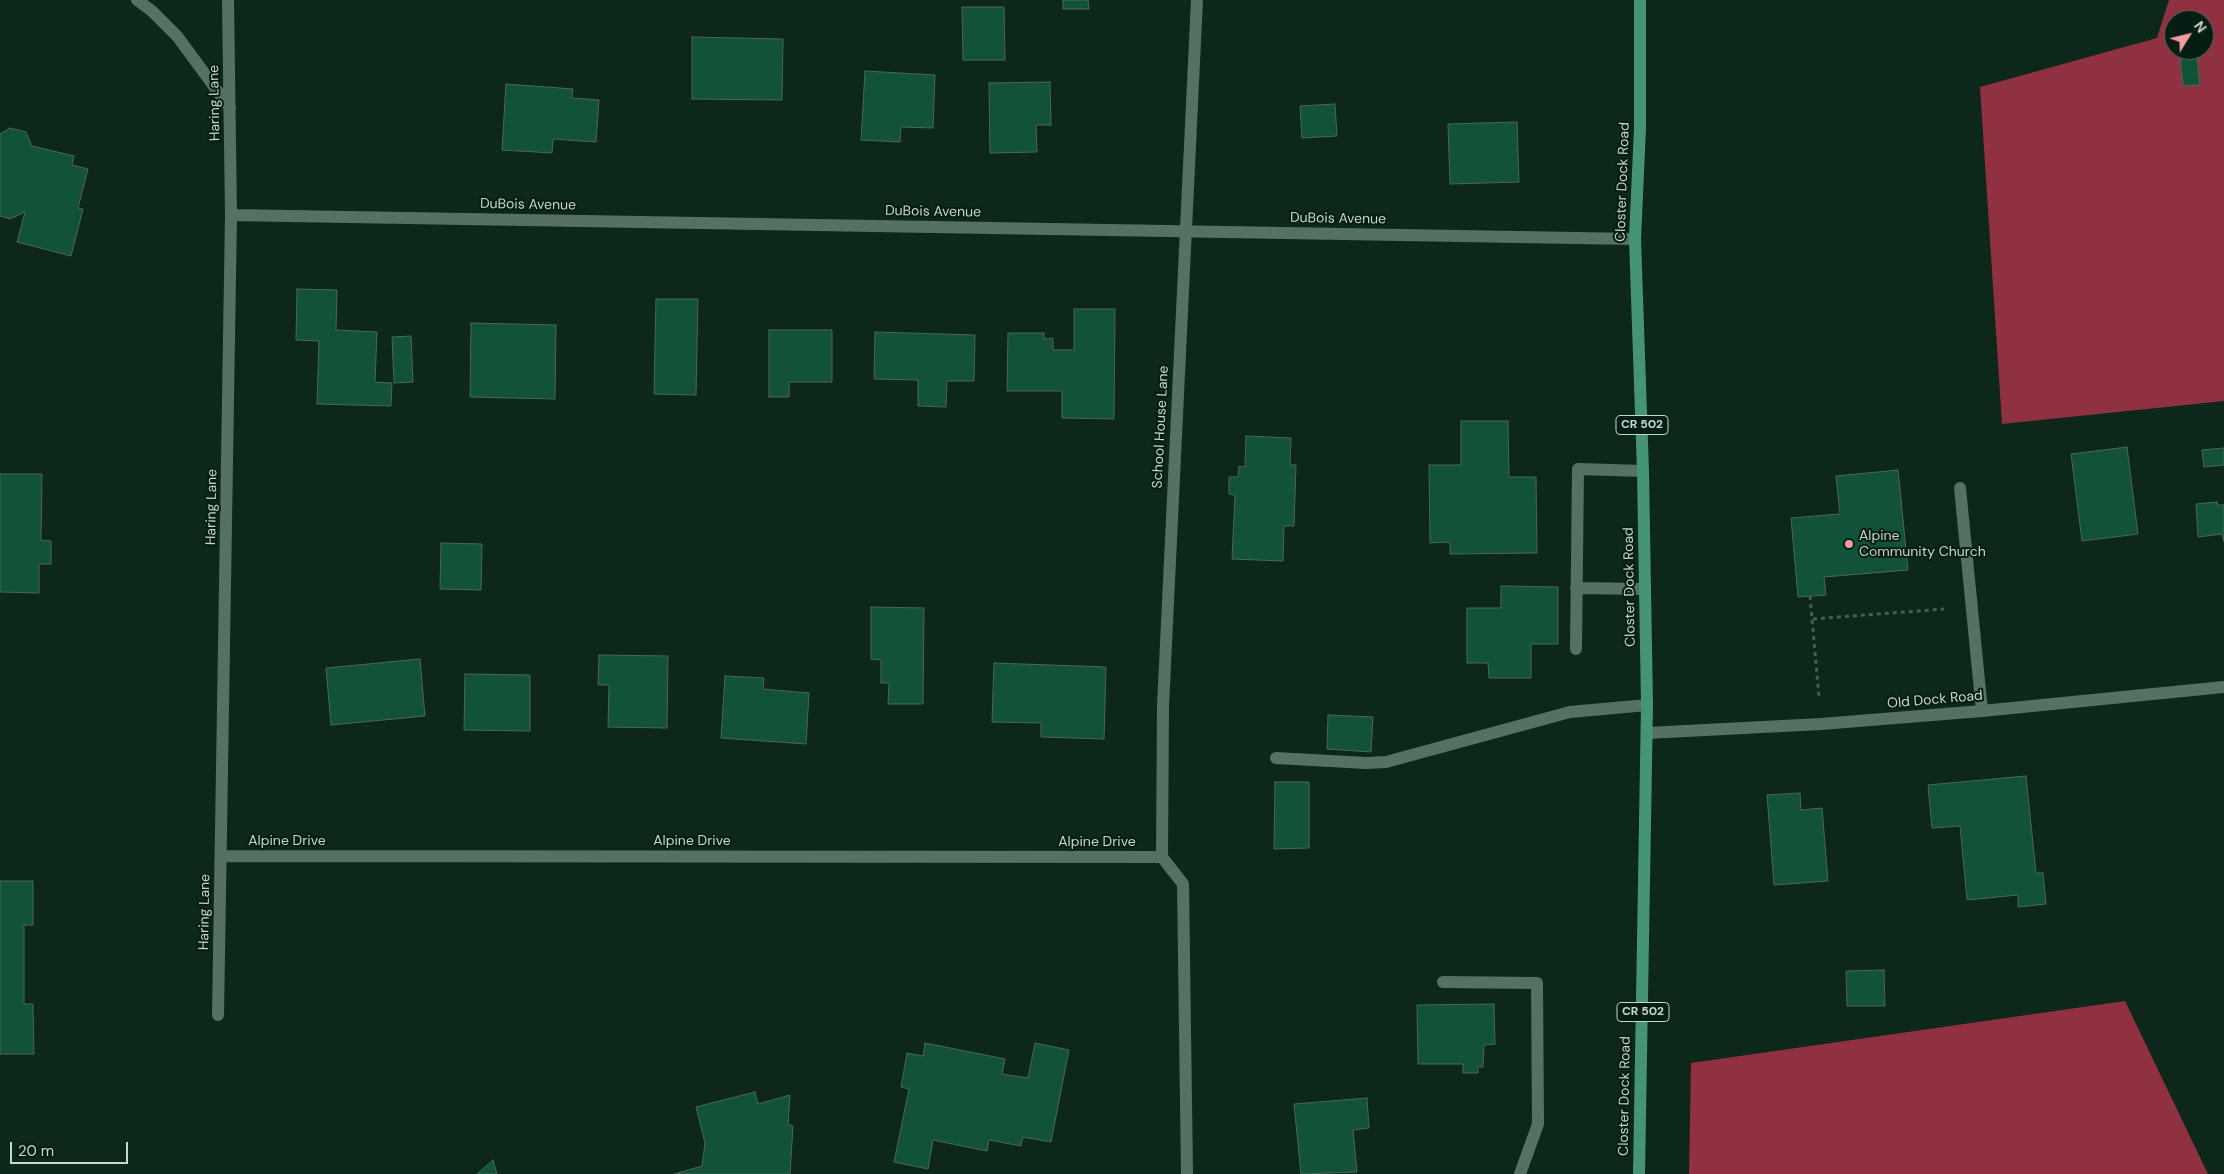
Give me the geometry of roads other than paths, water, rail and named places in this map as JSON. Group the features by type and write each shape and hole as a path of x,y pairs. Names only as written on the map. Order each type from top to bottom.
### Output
{"main road":[{"name":"Closter Dock Road","path":"1639,1174 1648,705 1643,471 1635,239 1640,128 1640,0"}],"street":[{"path":"137,0 152,11 177,36 230,108"},
{"name":"Haring Lane","path":"218,1015 231,215 228,0"},
{"name":"School House Lane","path":"1162,857 1163,706 1197,0"},
{"name":"DuBois Avenue","path":"231,215 1635,239"},
{"path":"1576,649 1578,469 1643,471"},
{"path":"1960,488 1982,711"},
{"path":"1576,588 1645,589"},
{"name":"Old Dock Road","path":"1647,733 1821,724 1982,711 2224,687"},
{"path":"1276,758 1366,763 1386,762 1570,712 1648,705"},
{"name":"Alpine Drive","path":"222,856 1162,857"},
{"path":"1162,857 1183,884 1187,1174"},
{"path":"1443,982 1537,983 1538,1124 1520,1174"}],"place":[{"name":"Alpine Community Church","path":"1849,544"}]}
